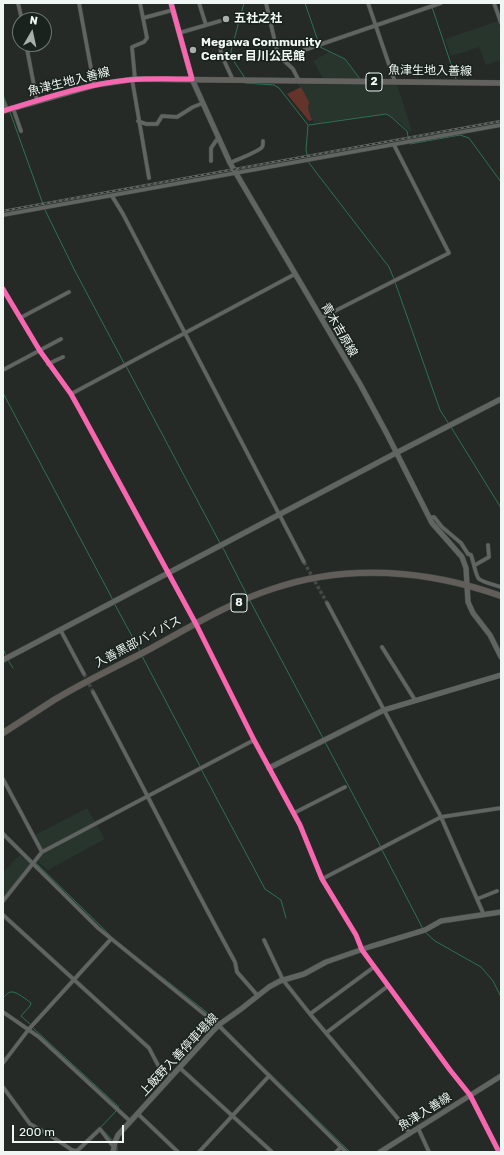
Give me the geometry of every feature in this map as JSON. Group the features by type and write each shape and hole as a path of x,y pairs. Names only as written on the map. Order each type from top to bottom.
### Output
{"highway":[{"name":"入善黒部バイパス","path":"3,733 54,700 196,624 251,597 272,589 301,581 338,575 365,573 408,574 440,578 501,596"}],"main road":[{"name":"青木吉原線","path":"171,3 192,79 230,163 360,384 429,518 440,534 462,558 466,568 468,602 473,613 490,635 501,657"},
{"name":"魚津生地入善線","path":"8,110 94,85 133,79 501,83"},
{"path":"3,660 501,399"},
{"path":"269,768 384,710 501,676"},
{"name":"上飯野入善停車場線","path":"113,1152 118,1135 219,1026 275,983 304,974 322,964 422,931 441,921 501,912"},
{"name":"魚津入善線","path":"380,1152 501,1076"}],"street":[{"path":"78,3 94,85"},
{"path":"140,3 147,38 144,42 132,47 131,50 138,121 149,178"},
{"path":"199,3 206,25"},
{"path":"266,3 277,49 281,58 293,69 299,81"},
{"path":"368,3 395,82"},
{"path":"281,58 375,26 429,5 441,3"},
{"path":"494,3 501,23"},
{"path":"143,18 173,10"},
{"path":"179,33 220,21"},
{"path":"220,45 221,54 233,80"},
{"path":"28,52 37,101"},
{"path":"3,101 21,131"},
{"path":"138,121 146,124 157,124 162,116 177,117 192,107 203,103"},
{"path":"3,215 501,126"},
{"path":"211,161 211,148 218,138"},
{"path":"230,163 246,155 257,152 262,148 263,141"},
{"path":"321,318 449,253 394,145"},
{"path":"112,196 123,214 304,562"},
{"path":"71,394 295,274"},
{"path":"3,289 48,364 71,394 196,624 254,740 294,813 322,879 356,935 362,950 470,1096 499,1152"},
{"path":"20,318 69,292"},
{"path":"3,370 61,340"},
{"path":"48,364 63,357"},
{"path":"429,518 434,516 442,527 460,543 468,554 471,555 475,565 476,575 479,579 501,587"},
{"path":"475,565 489,557 488,544"},
{"path":"327,603 441,816 484,915"},
{"path":"60,631 84,674"},
{"path":"382,647 415,700"},
{"path":"93,692 235,962 237,972 258,996"},
{"path":"3,901 42,852 254,740"},
{"path":"3,779 42,852"},
{"path":"294,813 346,786"},
{"path":"322,879 441,816 501,808"},
{"path":"3,834 84,915 111,939 219,1026 346,1152"},
{"path":"477,898 496,891"},
{"path":"3,915 149,1048 159,1067 171,1077"},
{"path":"3,1063 28,1028 111,939"},
{"path":"264,940 283,980 410,1133"},
{"path":"310,1014 374,967"},
{"path":"326,1033 388,986"},
{"path":"3,1012 28,1028 130,1121"},
{"path":"180,1068 272,1152"},
{"path":"199,1152 269,1076"},
{"path":"3,1087 30,1124 72,1150 77,1151 100,1129 112,1145 114,1145"},
{"path":"138,1114 178,1152"},
{"path":"418,1128 429,1152"},
{"path":"336,1152 341,1147"}],"shaded area":[{"path":"498,21 501,30 501,60 486,65 479,47 451,56 445,39"},
{"path":"329,52 345,59 360,80 323,79 313,61"},
{"path":"297,83 397,84 412,131 410,132 401,123 387,114 314,123 308,108 309,102"},
{"path":"301,87 309,102 308,108 312,120 309,121 287,94"},
{"path":"87,808 105,839 48,870 37,861 44,852 35,835"},
{"path":"20,855 31,864 3,899 3,872"}],"waterway":[{"path":"244,3 231,51 231,57 245,78"},
{"path":"305,3 319,44"},
{"path":"432,7 456,79"},
{"path":"320,47 345,59 360,79"},
{"path":"245,83 274,85 279,88 308,125 306,150 309,163 389,267 394,279"},
{"path":"3,95 8,107"},
{"path":"10,112 44,207"},
{"path":"309,125 386,114 407,131 409,141"},
{"path":"410,144 460,135 469,138 501,182"},
{"path":"45,210 75,271 124,363"},
{"path":"395,282 440,410 449,424"},
{"path":"126,366 220,543"},
{"path":"3,393 113,600"},
{"path":"451,427 501,508"},
{"path":"223,548 247,595"},
{"path":"249,599 323,738"},
{"path":"114,603 140,651"},
{"path":"3,649 6,655"},
{"path":"142,656 200,766"},
{"path":"8,660 13,668"},
{"path":"325,742 381,847"},
{"path":"201,769 265,889 281,900 286,918"},
{"path":"3,831 33,861"},
{"path":"382,850 423,929"},
{"path":"36,863 115,940 219,1022"},
{"path":"425,932 435,941 481,967 493,981 501,997"},
{"path":"3,998 9,993 13,992 31,1003 21,1016 31,1025"},
{"path":"222,1026 255,1059"},
{"path":"33,1028 119,1107 118,1108"},
{"path":"259,1063 350,1152"},
{"path":"101,1127 116,1111"},
{"path":"103,1130 113,1141"},
{"path":"117,1147 117,1152"}],"tunnel":[{"path":"304,562 327,603"},
{"path":"84,674 93,692"}],"railway":[{"path":"3,211 501,121"}],"cycle path":[{"path":"3,111 65,92 112,82 144,79 192,79 171,3"},
{"path":"3,289 40,351 71,394 81,412 196,624 254,740 300,825 322,879 356,935 362,950 470,1095 499,1152"}],"place":[{"name":"五社之社","path":"226,19"},
{"name":"Megawa Community Center 目川公民館","path":"193,50"}]}
